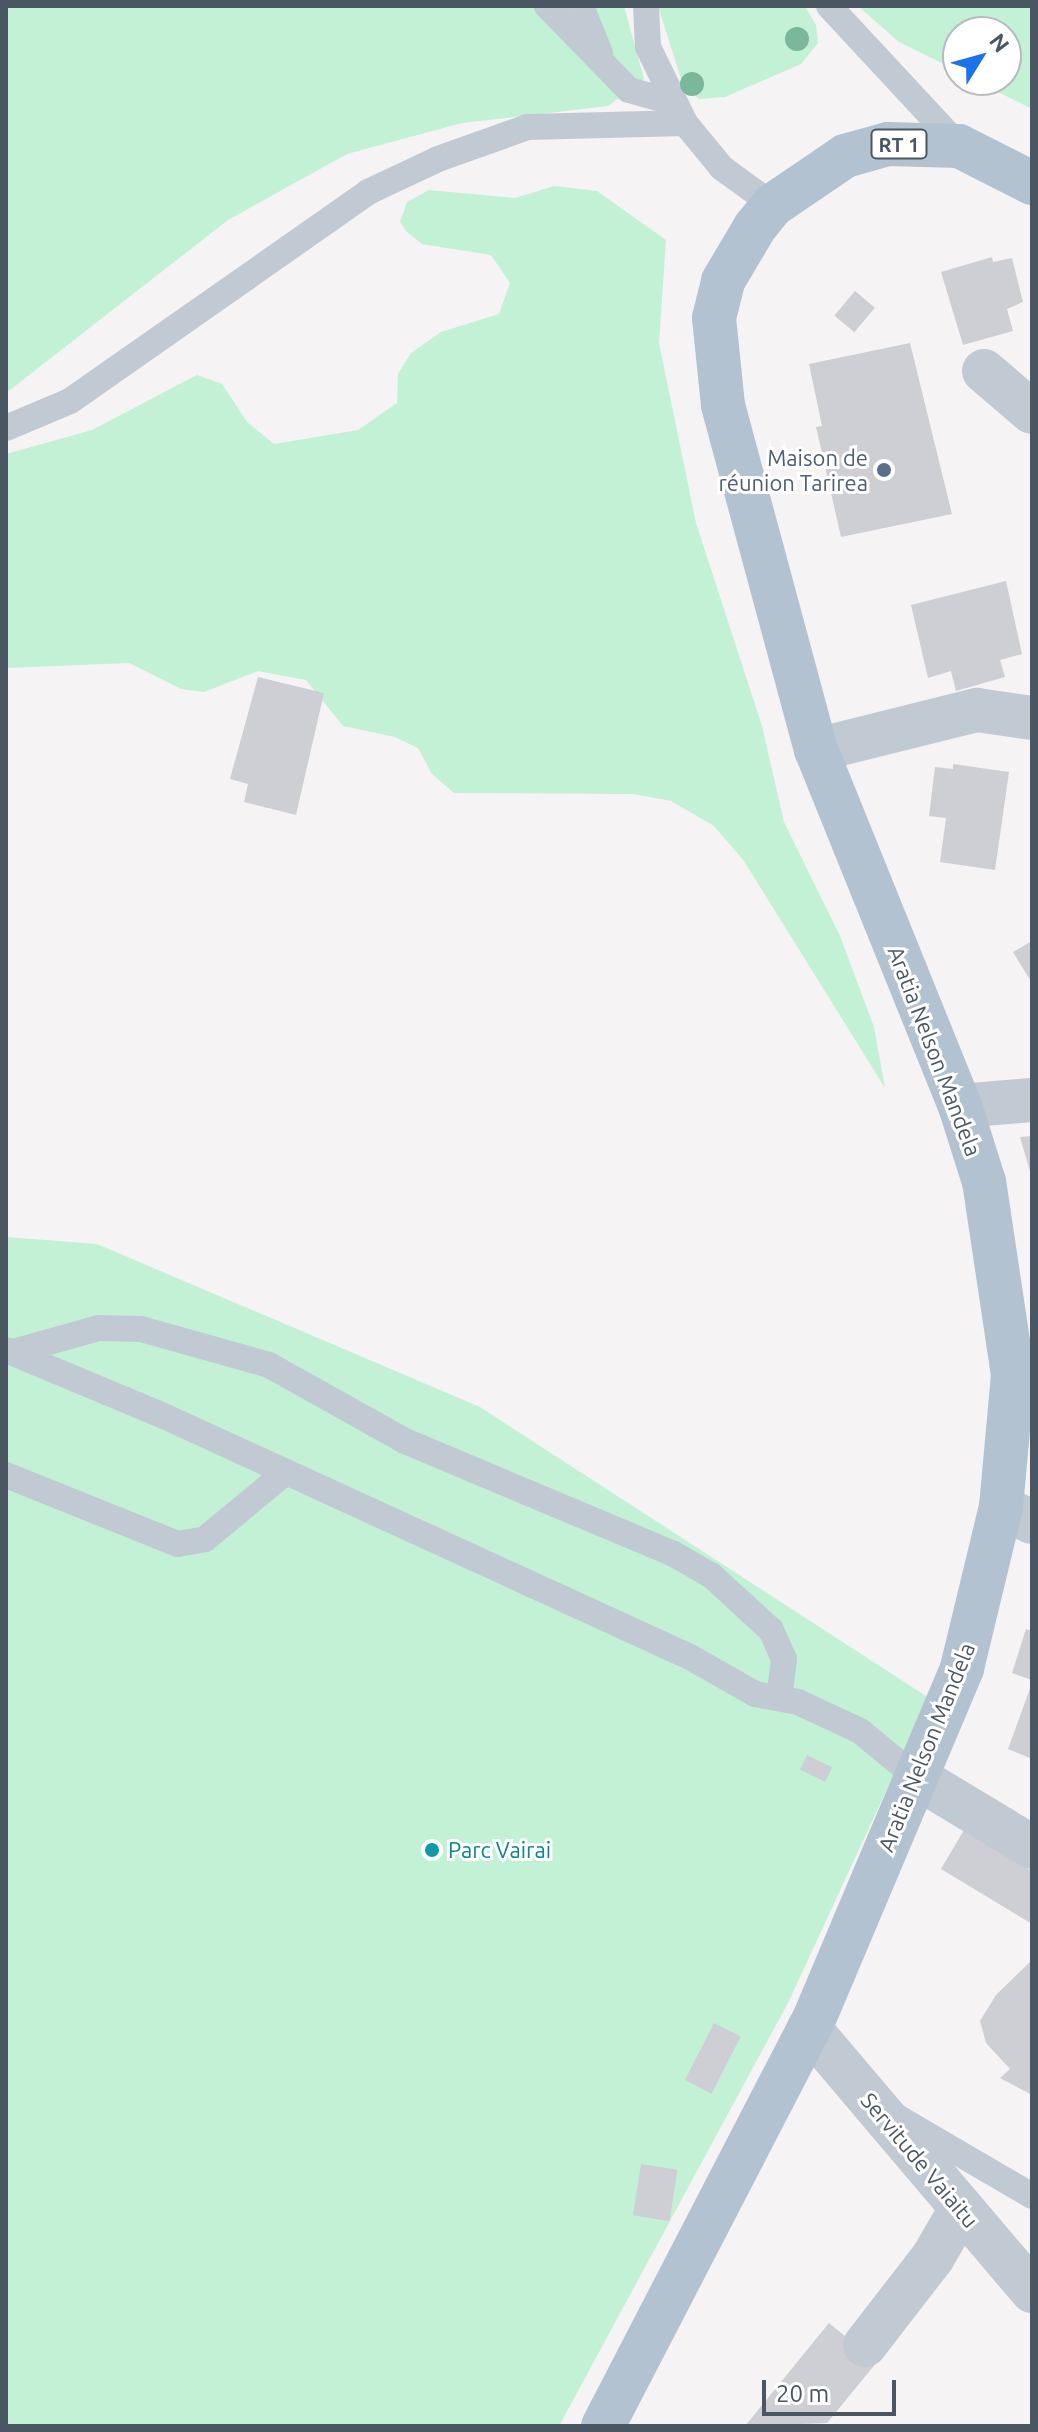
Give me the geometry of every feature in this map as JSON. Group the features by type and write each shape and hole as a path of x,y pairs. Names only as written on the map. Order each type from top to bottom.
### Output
{"main road":[{"name":"Aratia Nelson Mandela","path":"603,2426 809,2028 962,1668 1016,1515 1023,1376 984,1182 960,1106 816,750 767,583 715,359 714,318 723,281 738,250 773,205 845,156 888,144 959,146 1032,183"}],"street":[{"path":"984,371 1032,412"},
{"path":"816,750 977,710 1032,692"},
{"path":"977,710 1032,718"},
{"path":"960,1106 1032,1100"},
{"path":"916,1777 1032,1847"},
{"name":"Servitude Vaiaitu","path":"809,2028 1031,2289"},
{"path":"865,2345 933,2257 961,2209"}],"lane":[{"path":"547,6 620,83 642,97 678,112"},
{"path":"581,6 591,40 620,83"},
{"path":"646,6 648,47 678,112 722,168 773,205"},
{"path":"829,6 959,146"},
{"path":"6,428 70,401 368,192 438,159 528,127 678,112"},
{"path":"9,1351 99,1328 141,1329 269,1365 405,1441 672,1553 712,1576 771,1630 784,1659 779,1698"},
{"path":"9,1351 286,1472 690,1657 755,1694 779,1698 860,1731 916,1777"},
{"path":"6,1475 178,1544 205,1539 286,1472"},
{"path":"874,2104 1032,2196"}],"green space":[{"path":"6,6 624,6 644,79 608,106 462,123 347,154 228,220 6,393"},
{"path":"658,6 805,6 816,25 818,43 801,64 725,97 699,99 683,85"},
{"path":"858,6 1032,6 1032,109 1006,96 1022,96 1022,16 942,16 942,63 899,42"},
{"path":"554,186 597,191 666,240 659,343 696,523 762,726 784,822 840,936 874,1027 885,1088 744,861 714,826 671,801 633,794 454,793 432,774 418,748 395,737 343,726 306,680 258,671 204,692 181,689 129,663 6,668 6,454 92,430 197,375 222,384 247,422 274,444 358,430 397,403 398,374 411,353 441,332 499,314 510,283 491,255 422,244 400,222 407,202 429,190 515,198"},
{"name":"Parc Vairai","path":"6,1237 97,1244 480,1407 929,1698 788,2003 559,2426 6,2426"}],"building":[{"path":"992,257 993,262 1012,258 1023,302 1007,309 1013,331 963,345 941,272"},
{"path":"855,291 875,308 854,332 834,316"},
{"name":"Maison de réunion Tarirea","path":"910,343 952,514 841,537 816,427 822,426 809,364"},
{"path":"1006,581 1022,654 1000,660 1005,677 956,691 951,671 928,678 911,605"},
{"path":"258,677 324,693 296,815 244,802 248,784 230,779"},
{"path":"953,764 1009,772 995,870 940,862 946,818 929,816 935,767 953,769"},
{"path":"1032,941 1032,983 1013,952"},
{"path":"1032,1136 1032,1175 1031,1175 1020,1137"},
{"path":"1026,1629 1032,1631 1032,1680 1012,1673"},
{"path":"1032,1683 1032,1759 1008,1749"},
{"path":"807,1755 832,1767 825,1782 800,1769"},
{"path":"964,1830 1032,1871 1032,1924 941,1869"},
{"path":"1032,1960 1032,2095 1000,2078 1010,2069 986,2043 980,2021 996,1995"},
{"path":"714,2023 741,2037 712,2094 685,2080"},
{"path":"641,2164 678,2170 669,2221 633,2215"},
{"path":"829,2323 877,2362 827,2423 745,2426"}],"place":[{"name":"Maison de réunion Tarirea","path":"884,470"},
{"name":"Parc Vairai","path":"432,1850"}]}
